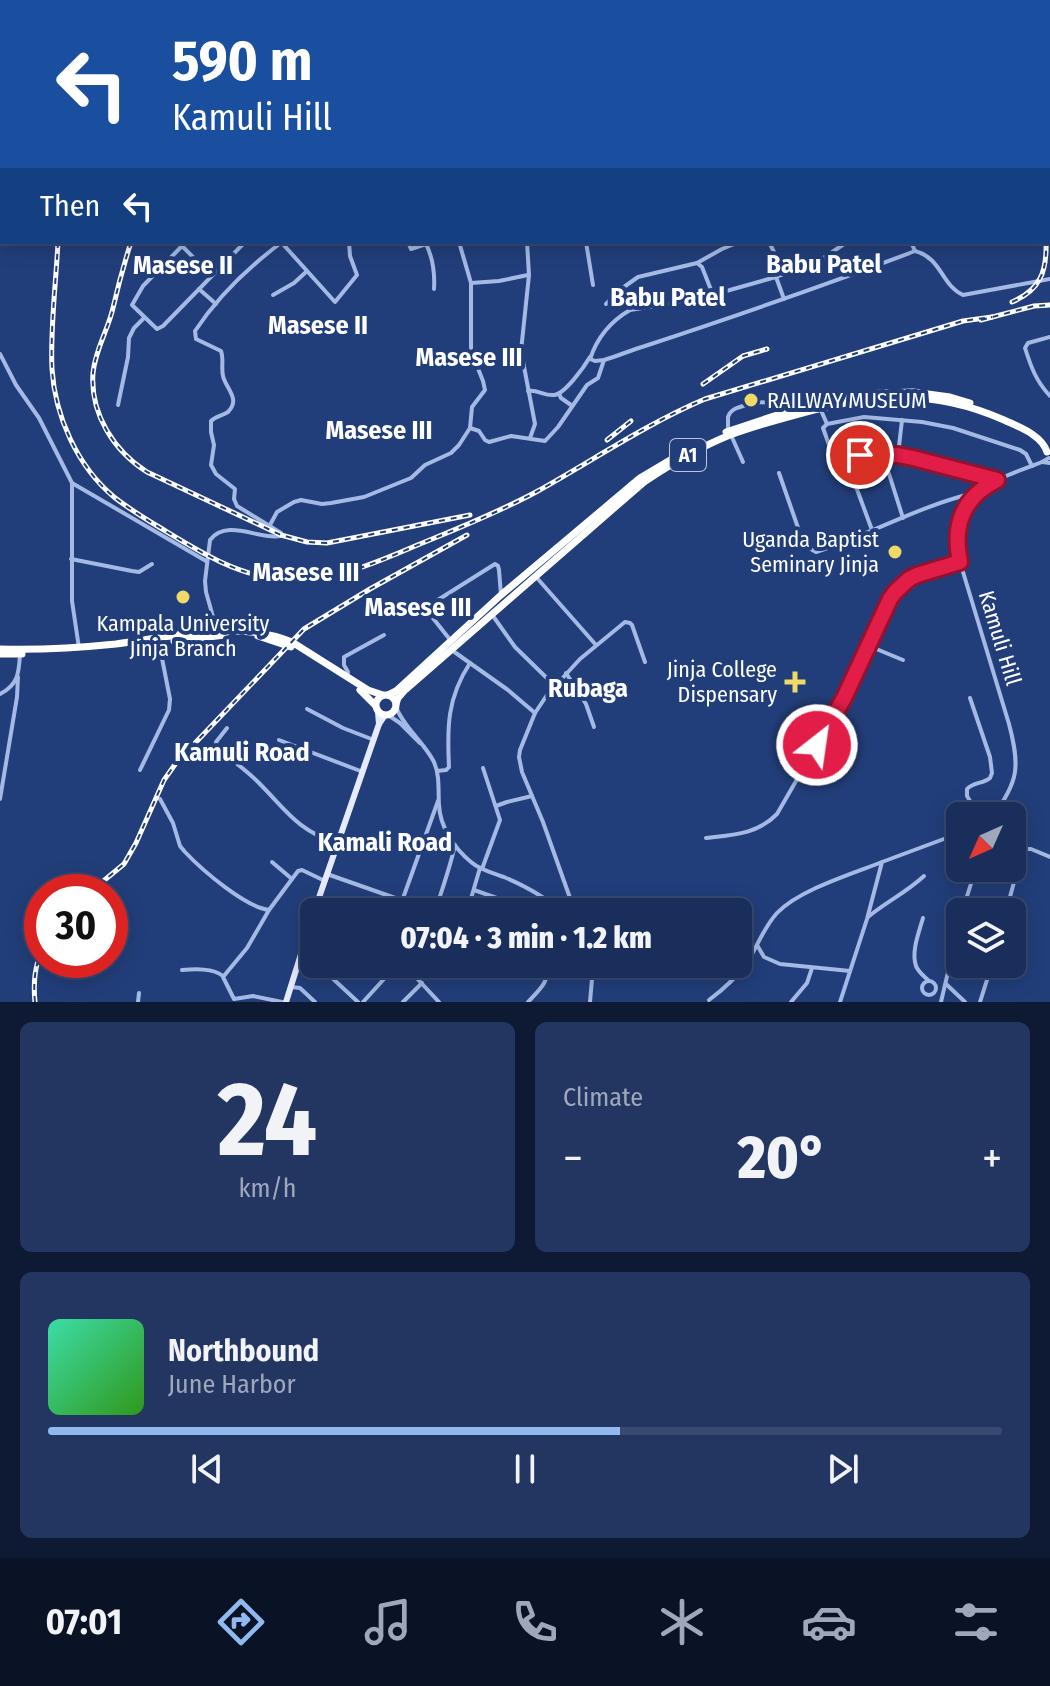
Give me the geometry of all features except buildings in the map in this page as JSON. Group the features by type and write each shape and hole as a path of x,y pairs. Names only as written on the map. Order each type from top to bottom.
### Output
{"highway":[{"name":"A1","path":"1048,454 987,408 931,394 857,394 787,412 729,433 675,457 640,478 501,595 451,645 405,690 398,698 394,711 382,712 376,700 396,691 451,645 492,613 644,482 729,433 858,399 917,397 982,411 1012,424 1042,440 1048,454"},
{"path":"0,651 79,648 248,630 292,642 368,690 393,698 396,706"},
{"path":"0,651 20,654 80,652 230,634 265,638 288,645 363,692 382,712"}],"main road":[{"path":"319,898 382,712"},
{"path":"284,1002 300,955"}],"street":[{"path":"211,275 180,244 143,286 132,305 154,328 160,328 243,244"},
{"path":"236,244 239,247"},
{"path":"217,631 206,592 210,540 218,532 239,530 276,538 281,532 237,506 235,489 216,474 211,465 214,445 211,421 229,410 233,395 222,375 221,351 194,336 216,304 278,244"},
{"path":"283,244 335,302 357,275 349,244"},
{"path":"426,244 433,264 434,289"},
{"path":"270,525 277,512 294,502 301,500 322,504 364,497 406,481 425,465 455,450 470,428 472,407 485,390 471,351 471,283 460,244"},
{"path":"527,244 529,275 521,343 522,365 535,424 530,438"},
{"path":"586,244 593,285"},
{"path":"606,304 638,277 697,263 734,244"},
{"path":"770,244 784,273"},
{"path":"528,391 559,394 592,359 608,326 630,310 684,302 776,277 819,261 844,244"},
{"path":"912,244 915,251 931,258 954,290 963,295 1050,279"},
{"path":"592,359 604,360 915,251"},
{"path":"697,263 702,267 713,295"},
{"path":"273,295 306,272"},
{"path":"471,283 529,275"},
{"path":"776,277 784,299"},
{"path":"199,289 216,304"},
{"path":"118,405 129,338 144,318"},
{"path":"1050,337 1030,342 1025,348 1039,384 1050,396"},
{"path":"0,354 16,385 39,418 72,483 73,614 79,648"},
{"path":"470,428 479,431 489,442 511,436 547,440 587,385 598,378 604,360"},
{"path":"559,394 572,406"},
{"path":"743,462 729,433 730,413 757,401 772,403 787,412"},
{"path":"820,408 827,424"},
{"path":"997,480 898,455 860,455 837,459 833,456 823,428 827,424 859,417 942,426 1010,446 1023,452 1032,466"},
{"path":"898,455 902,420"},
{"path":"779,473 804,545 816,552 950,500 976,493 997,480 1032,466 1048,454"},
{"path":"883,455 903,518"},
{"path":"845,457 872,531"},
{"path":"72,483 206,561"},
{"name":"Kamuli Hill","path":"976,493 959,522 956,543 1015,751 1013,785 1002,802"},
{"path":"71,559 139,572 152,564"},
{"path":"706,838 753,831 777,814 844,698 890,599 901,586 917,575 960,562"},
{"path":"501,595 497,565 425,608 451,645 535,713"},
{"path":"535,576 596,645"},
{"path":"492,613 515,647 555,686"},
{"path":"570,898 522,772 519,757 525,735 535,713 566,673 596,645 628,622 632,625 645,662"},
{"path":"347,677 344,657 384,635"},
{"path":"140,770 169,710 170,699 159,643"},
{"path":"869,646 903,660"},
{"path":"0,799 17,697 20,654"},
{"path":"437,771 449,767 448,719 462,676 470,663"},
{"path":"566,673 586,704 594,727"},
{"path":"0,694 9,689 18,677"},
{"path":"970,698 991,761 990,778 967,789 971,802"},
{"path":"396,706 398,714 425,747 437,771 442,822 455,845 470,862 544,898"},
{"path":"307,709 374,740"},
{"path":"382,712 400,723 425,747"},
{"path":"227,728 216,742 218,749 258,782 303,828 338,844"},
{"path":"279,740 363,772"},
{"path":"471,898 500,820 483,768"},
{"path":"496,806 532,796"},
{"path":"403,898 439,798"},
{"path":"160,799 185,852 226,887 257,908 269,910"},
{"path":"709,1000 735,977 772,918 793,900 826,884 946,838"},
{"path":"439,898 455,845"},
{"path":"1026,849 1050,857"},
{"path":"272,862 292,879"},
{"path":"840,1002 882,862"},
{"path":"223,976 247,948 269,910 300,870 392,898"},
{"path":"867,919 924,876"},
{"path":"1010,898 1014,882"},
{"path":"474,890 497,898"},
{"path":"923,918 915,962 917,968 935,985 935,990"},
{"path":"757,945 762,954 780,964 851,971"},
{"path":"791,1002 807,983 812,968"},
{"path":"182,970 219,972 234,999 253,996 284,1002"},
{"path":"333,978 361,1002 384,978"},
{"path":"417,978 439,1002"},
{"path":"528,1002 547,978"},
{"path":"590,1002 592,978"},
{"path":"941,1002 946,978"},
{"path":"980,1002 988,978"},
{"path":"929,981 923,984 923,991 929,995 935,990"},
{"path":"403,1002 422,983"},
{"path":"945,984 965,1002"},
{"path":"291,987 300,988 315,1002"},
{"path":"935,990 943,992"},
{"path":"138,1002 139,993"}],"railway":[{"path":"58,244 52,322 54,387 70,439 89,471 114,497 202,553 232,567 280,579 317,578 352,570 464,526 536,492 640,431 705,399 963,321 992,317"},
{"path":"130,244 111,316 96,356 93,388 106,430 135,463 147,472 281,535 307,542 327,543 470,515"},
{"path":"1012,302 1029,292 1040,279 1046,244"},
{"path":"981,320 1034,306 1050,305"},
{"path":"703,384 743,356 767,349"},
{"path":"607,440 631,421"},
{"path":"112,874 124,864 164,780 176,763 304,629 467,535"},
{"path":"35,978 35,1002"}],"place":[{"name":"RAILWAY MUSEUM","path":"751,400"},
{"name":"Uganda Baptist Seminary Jinja","path":"895,552"},
{"name":"Kampala University Jinja Branch","path":"183,597"},
{"name":"Jinja College Dispensary","path":"795,682"}],"district":[{"name":"Babu Patel","path":"824,264"},
{"name":"Masese II","path":"183,265"},
{"name":"Babu Patel","path":"668,297"},
{"name":"Masese II","path":"318,325"},
{"name":"Masese III","path":"469,357"},
{"name":"Masese III","path":"379,430"},
{"name":"Masese III","path":"306,572"},
{"name":"Masese III","path":"418,607"},
{"name":"Rubaga","path":"588,688"},
{"name":"Kamuli Road","path":"242,752"},
{"name":"Kamali Road","path":"385,842"}],"route":[{"path":"817,745 844,698 890,599 909,579 960,562 956,543 962,515 976,493 997,480 898,455 860,455"}]}
